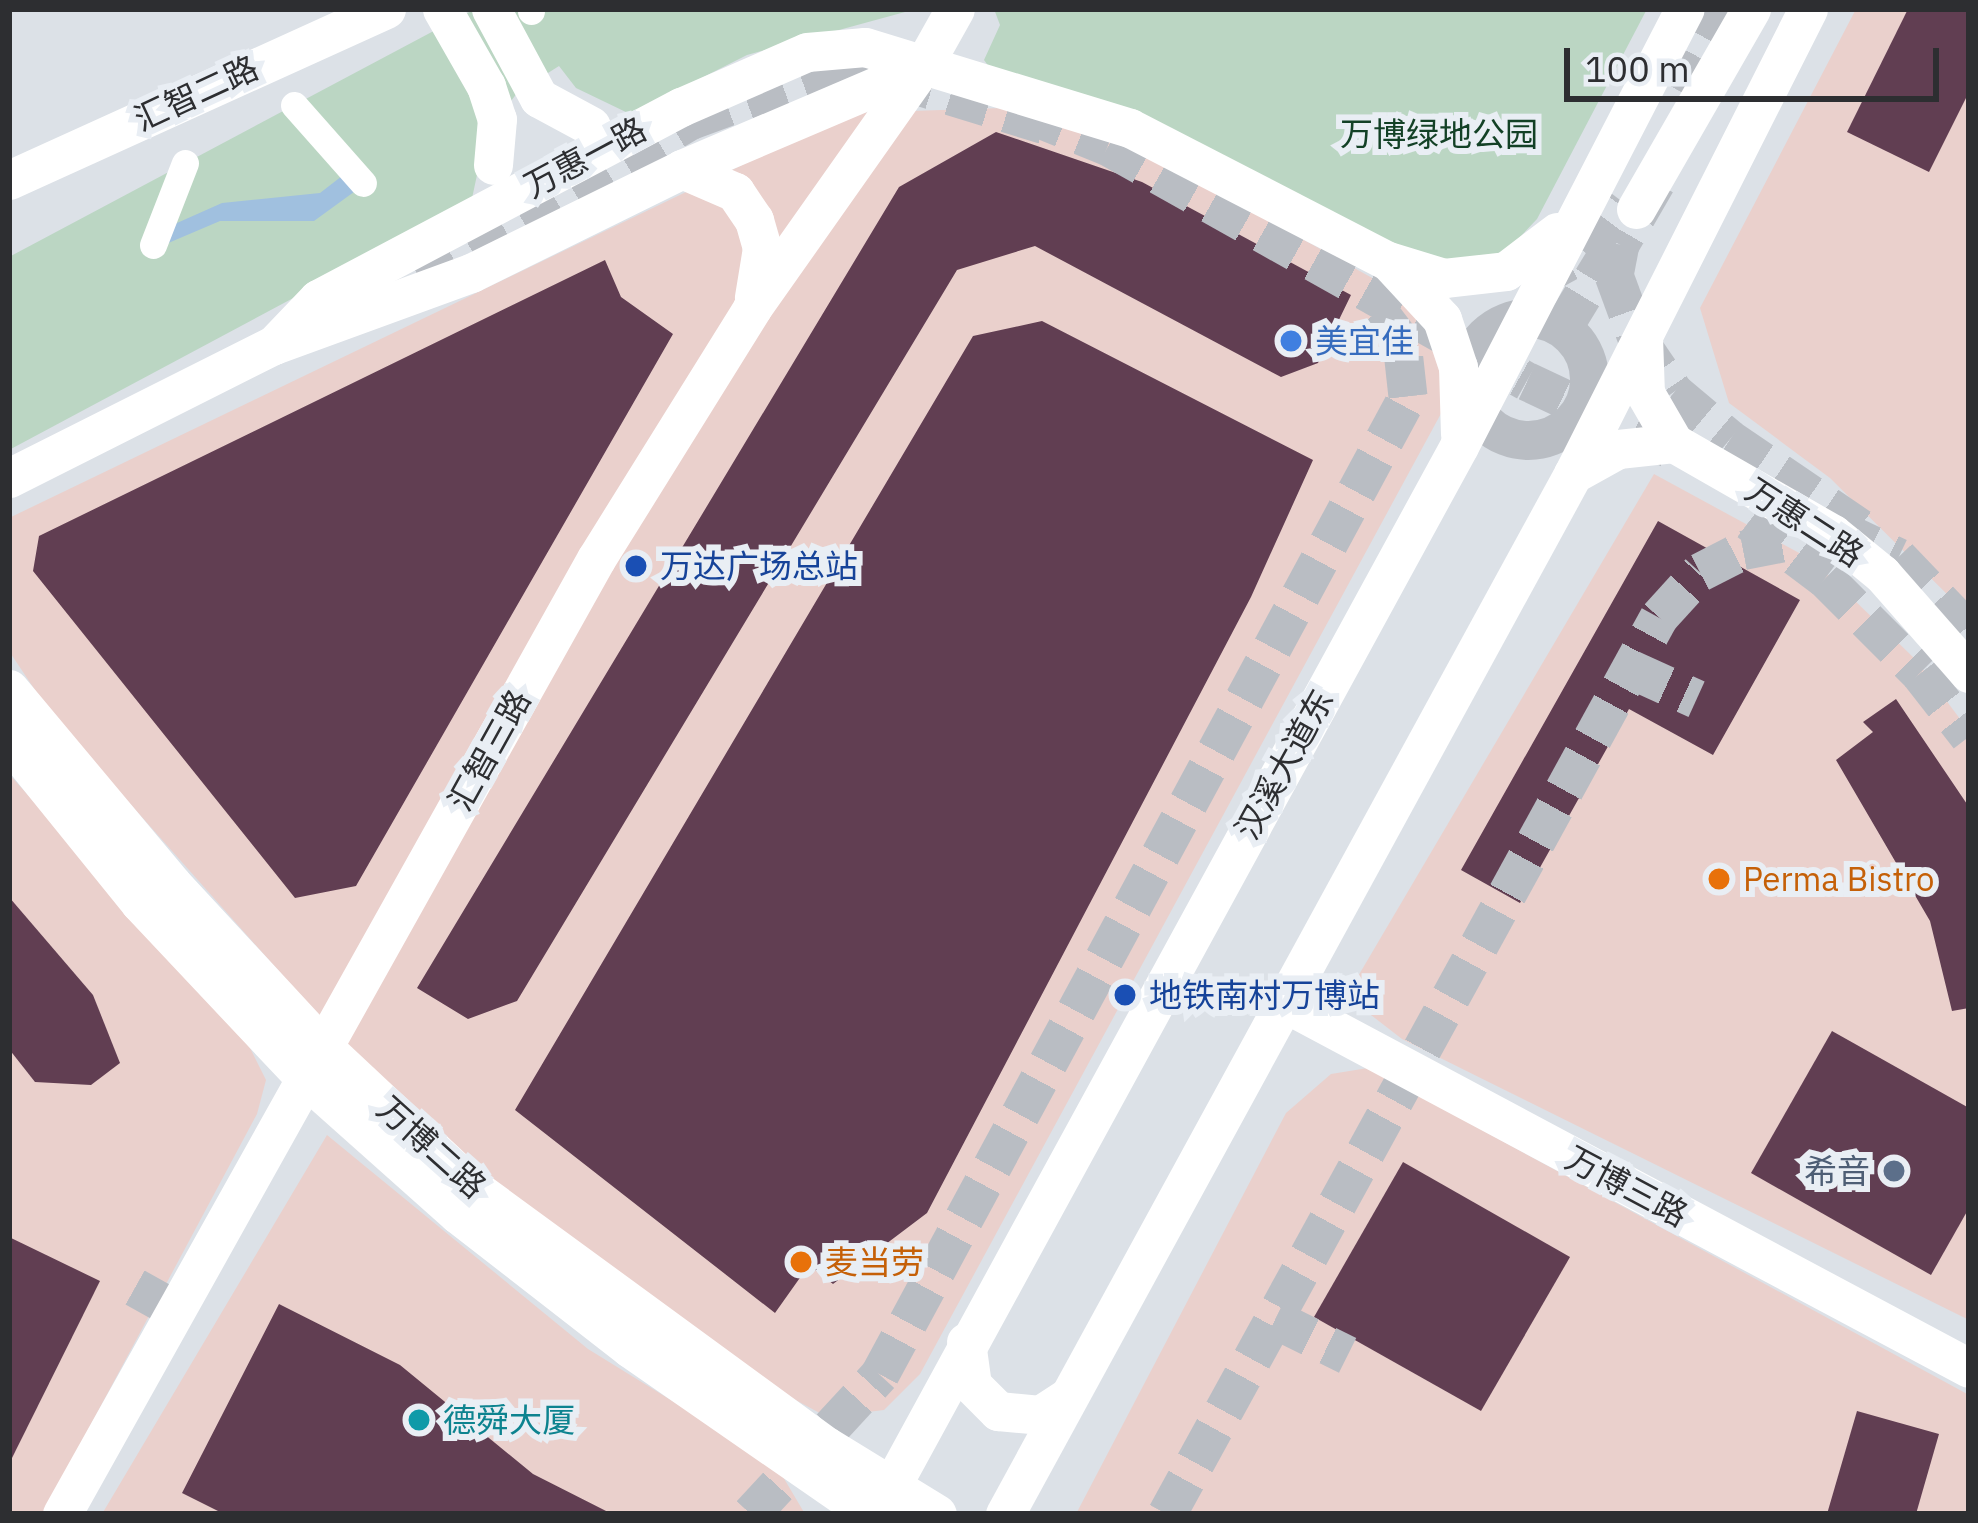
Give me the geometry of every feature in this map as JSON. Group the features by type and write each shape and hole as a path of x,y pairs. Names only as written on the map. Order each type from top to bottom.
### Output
{"street":[{"name":"汇智二路","path":"9,180 386,9"},
{"path":"442,9 486,86 497,119 493,165"},
{"path":"491,9 539,98 591,125"},
{"name":"汉溪大道东","path":"879,1505 1460,446 1570,220 1685,9"},
{"path":"1636,209 1751,9"},
{"path":"1005,1514 1573,474 1808,9"},
{"name":"汇智三路","path":"62,1514 596,559 752,308 923,66 949,18"},
{"name":"万惠一路","path":"274,345 317,299 742,80 807,52 865,47 1130,128 1388,261"},
{"name":"万惠一路","path":"9,478 274,345 472,273 682,169 923,66"},
{"path":"274,345 816,83"},
{"path":"294,105 363,183"},
{"path":"153,245 185,163"},
{"path":"682,169 735,192 754,220 762,248 752,308"},
{"path":"1388,261 1444,278 1506,271 1570,220"},
{"path":"1388,261 1442,319 1458,368 1460,446"},
{"path":"1573,474 1618,449 1674,443 1645,393 1644,329"},
{"name":"万惠二路","path":"1674,443 1833,534 1882,574 1969,673"},
{"name":"万博二路","path":"9,689 313,1061"},
{"name":"万博二路","path":"9,741 140,903 313,1061 812,1457 879,1505 937,1514"},
{"name":"万博三路","path":"1285,1004 1969,1368"},
{"path":"966,1342 972,1385 998,1411 1040,1415 1068,1397"},
{"path":"817,1514 812,1457 893,1438 928,1414"},
{"path":"1041,1514 1044,1444"}],"shaded area":[{"path":"1856,9 1969,9 1969,616 1830,478 1729,403 1700,308"},
{"path":"1032,107 1109,131 1417,303 1439,348 1444,408 920,1374 884,1410 827,1417 746,1373 535,1228 339,1039 53,717 9,651 9,518 850,113"},
{"path":"1654,474 1814,561 1916,660 1969,731 1969,1320 1402,1039 1371,1015 1357,978"},
{"path":"9,774 242,1032 266,1080 257,1114 43,1514 9,1514"},
{"path":"1368,1068 1969,1395 1969,1514 1076,1514 1286,1113 1331,1074"},
{"path":"327,1135 588,1349 776,1465 805,1514 102,1514"}],"green space":[{"path":"475,9 916,9 747,55 630,114 576,88 559,66 518,92 486,133 471,203 9,450 9,257"},
{"name":"万博绿地公园","path":"994,9 1647,9 1537,219 1504,254 1436,272 998,79 984,60 1000,25"}],"water":[{"path":"342,176 358,189 314,221 220,221 166,244 168,227 222,203 320,193"}],"building":[{"path":"1908,9 1969,9 1969,92 1929,172 1847,132"},
{"path":"996,132 1142,182 1351,295 1318,363 1281,377 1035,246 957,270 517,1001 468,1019 417,988 899,187"},
{"path":"605,260 621,297 673,334 356,886 295,898 33,571 39,536"},
{"path":"1042,321 1313,460 1251,597 927,1213 833,1284 809,1265 775,1313 515,1110 973,336"},
{"path":"1658,521 1800,600 1713,755 1629,709 1520,903 1461,870"},
{"path":"1896,699 1969,807 1969,1008 1952,1011 1930,921 1836,760 1873,732 1863,722"},
{"path":"9,897 93,995 120,1063 91,1085 35,1082 9,1049"},
{"path":"1832,1031 1969,1108 1969,1208 1931,1275 1751,1173"},
{"path":"1403,1162 1570,1257 1481,1411 1314,1317"},
{"path":"9,1237 100,1281 9,1464"},
{"path":"279,1304 400,1365 533,1474 612,1514 224,1514 182,1493"},
{"path":"1857,1411 1939,1434 1916,1514 1827,1514"}],"tunnel":[{"path":"1682,92 1727,9"},
{"path":"421,280 691,120 836,66 920,76"},
{"path":"894,78 1050,126"},
{"path":"1026,113 1108,146 1527,381 1676,451"},
{"path":"1656,182 1620,244 1614,275 1637,338 1674,392 1730,439 1872,536"},
{"path":"1534,280 1585,252 1623,202"},
{"path":"1562,329 1617,239"},
{"path":"751,1514 880,1374 1408,396 1402,342 1367,296"},
{"path":"1528,318 1551,323 1571,336 1584,356 1589,379 1584,402 1571,422 1551,435 1528,440 1505,435 1485,422 1472,402 1467,379 1472,356 1485,336 1505,323 1528,318"},
{"path":"1749,521 1825,578 1920,673 1969,736"},
{"path":"1837,528 1898,557 1969,631"},
{"path":"1167,1514 1659,617 1700,572 1743,550 1785,542"},
{"path":"1631,669 1697,699"},
{"path":"135,1287 185,1315"},
{"path":"1275,1319 1348,1355"}],"place":[{"name":"美宜佳","path":"1291,341"},
{"name":"万达广场总站","path":"636,566"},
{"name":"Perma Bistro","path":"1719,879"},
{"name":"地铁南村万博站","path":"1125,995"},
{"name":"希音","path":"1894,1171"},
{"name":"麦当劳","path":"801,1262"},
{"name":"德舜大厦","path":"419,1420"}]}
